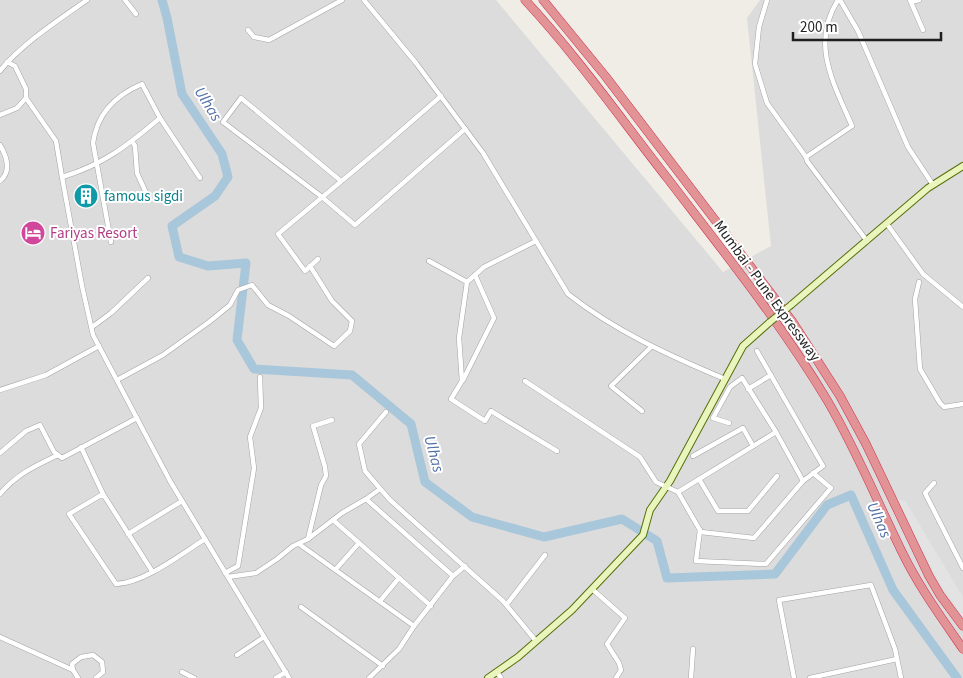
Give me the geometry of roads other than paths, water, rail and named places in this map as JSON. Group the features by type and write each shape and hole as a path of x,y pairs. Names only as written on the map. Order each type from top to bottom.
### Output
{"highway":[{"name":"Mumbai - Pune Expressway","path":"525,0 560,39 782,329 828,402 850,442 929,602 963,649"},
{"name":"Mumbai - Pune Expressway","path":"543,0 600,69 792,321 840,396 866,444 929,576 940,595 963,626"}],"street":[{"path":"0,71 7,62 47,29 87,0"},
{"path":"125,0 136,14"},
{"path":"248,30 254,37 269,40 342,0"},
{"path":"364,0 416,63 483,153 568,294 586,308 651,347 725,380"},
{"path":"767,0 759,27 755,64 767,103 867,241"},
{"path":"806,157 852,126 831,77 825,56 825,40 831,10 839,0 858,31 908,146 933,185"},
{"path":"919,0 911,1 923,30"},
{"path":"7,62 15,66 26,89 26,98 56,141 93,335 182,501 289,678"},
{"path":"111,242 93,142 95,128 105,110 127,90 142,84 160,118 200,178"},
{"path":"318,259 305,271 278,234 441,96"},
{"path":"0,115 17,108 26,98"},
{"path":"341,181 241,98 223,122 322,197 354,225 466,129"},
{"path":"62,177 80,172 97,164 132,141 160,118"},
{"path":"132,141 135,146 137,173 148,197"},
{"path":"0,145 5,152 8,167 6,176 0,181"},
{"path":"488,678 518,657 572,610 643,536 650,510 670,481 743,346 933,185 963,166"},
{"path":"887,224 923,274 963,307"},
{"path":"462,381 459,338 467,282 484,267 536,241"},
{"path":"429,261 467,282"},
{"path":"117,380 163,355 230,305 238,290 252,285 262,300 268,305 289,316 334,346 350,331 352,321 332,301 310,266"},
{"path":"475,275 494,318 451,399 486,422 490,411 558,450"},
{"path":"92,327 111,313 148,278"},
{"path":"918,282 915,299 920,369 944,407 963,404"},
{"path":"0,390 46,375 99,346"},
{"path":"642,411 611,386 651,347"},
{"path":"525,381 640,457 656,482 678,492 701,532 754,538 803,481 823,466 757,351"},
{"path":"748,389 771,375"},
{"path":"226,575 238,566 241,549 254,468 250,437 261,408 260,377"},
{"path":"729,423 713,418 730,387 742,378 776,432 803,481"},
{"path":"386,412 359,444 365,471 390,500 507,604 536,641"},
{"path":"0,453 26,431 40,425 54,452 62,458 137,418"},
{"path":"308,539 321,486 326,476 313,426 332,420"},
{"path":"693,456 743,428 753,446"},
{"path":"678,492 776,432"},
{"path":"81,447 103,494 152,571"},
{"path":"0,494 13,479 58,454"},
{"path":"700,529 696,561 766,564 831,488 813,473"},
{"path":"699,479 718,511 748,511 777,476"},
{"path":"934,483 925,493 963,568"},
{"path":"226,575 256,573 380,489"},
{"path":"103,494 69,514 116,584 135,581 205,539"},
{"path":"366,499 453,576"},
{"path":"128,534 182,501"},
{"path":"333,520 431,606"},
{"path":"336,569 359,543"},
{"path":"299,544 414,626"},
{"path":"507,604 545,555"},
{"path":"370,678 399,649 414,626 453,576 464,566"},
{"path":"380,601 399,578"},
{"path":"794,678 779,600 871,585 895,649 901,678"},
{"path":"592,589 625,618 607,644 619,663 621,670 616,678"},
{"path":"301,607 383,666"},
{"path":"238,655 264,636"},
{"path":"0,637 73,670"},
{"path":"691,678 694,649"},
{"path":"78,678 72,664 81,657 93,655 102,662 103,672 96,678"},
{"path":"810,678 897,659"},
{"path":"182,672 194,678"},
{"path":"276,678 286,672"},
{"path":"497,672 501,678"}],"waterway":[{"name":"Ulhas","path":"162,0 182,94 222,154 228,177 215,196 172,226 179,257 208,266 246,263 237,340 254,369 352,375 411,424 425,482 472,517 544,537 622,519 657,541 667,578 775,574 827,505 851,495 893,590 957,678"}],"place":[{"name":"famous sigdi","path":"86,196"},
{"name":"Fariyas Resort","path":"33,233"}]}
